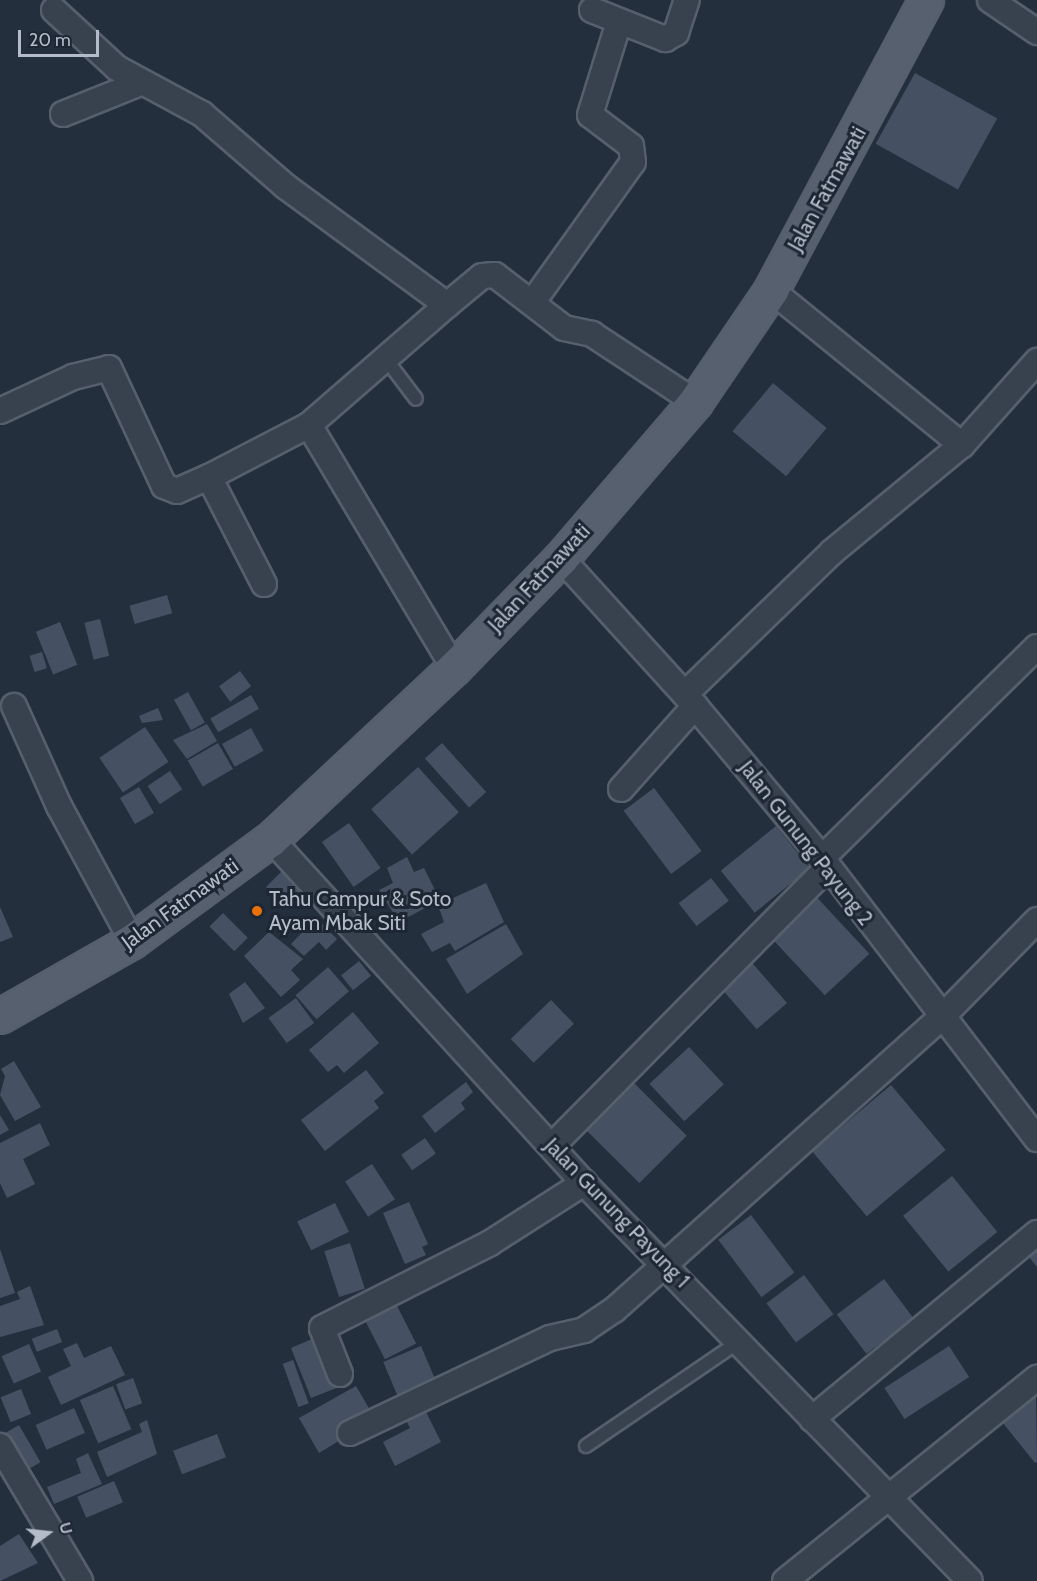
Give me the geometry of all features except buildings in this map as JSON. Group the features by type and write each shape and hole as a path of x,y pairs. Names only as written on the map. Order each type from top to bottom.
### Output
{"main road":[{"name":"Jalan Fatmawati","path":"0,1016 132,941 271,839 454,668 561,558 695,402 771,290 926,0"}],"street":[{"path":"592,10 669,39 676,33 687,0"},
{"path":"990,0 1037,32"},
{"path":"54,10 141,83 202,114 285,186 447,305"},
{"path":"532,303 633,162 632,146 593,110 619,22"},
{"path":"63,114 141,83"},
{"path":"0,411 73,377 109,368 164,486 177,491 309,425 447,305 488,274 532,303 564,328 592,333 695,402"},
{"path":"771,290 962,445"},
{"path":"621,789 690,700 832,552 962,445 1037,361"},
{"path":"309,425 454,668"},
{"path":"209,477 264,585"},
{"name":"Jalan Gunung Payung 2","path":"561,558 690,700 825,863 941,1018 1037,1139"},
{"path":"553,1145 1037,647"},
{"path":"14,706 59,806 132,941"},
{"name":"Jalan Gunung Payung 1","path":"271,839 553,1145 584,1183 665,1263 812,1419 970,1581"},
{"path":"350,1433 550,1338 584,1330 665,1263 941,1018 1037,920"},
{"path":"340,1374 322,1328 490,1243 584,1183"},
{"path":"812,1419 1037,1233"},
{"path":"785,1581 888,1495 1037,1378"},
{"path":"0,1446 80,1581"}],"lane":[{"path":"386,358 416,399"},
{"path":"586,1446 740,1341"}],"place":[{"name":"Tahu Campur & Soto Ayam Mbak Siti","path":"257,911"}]}
